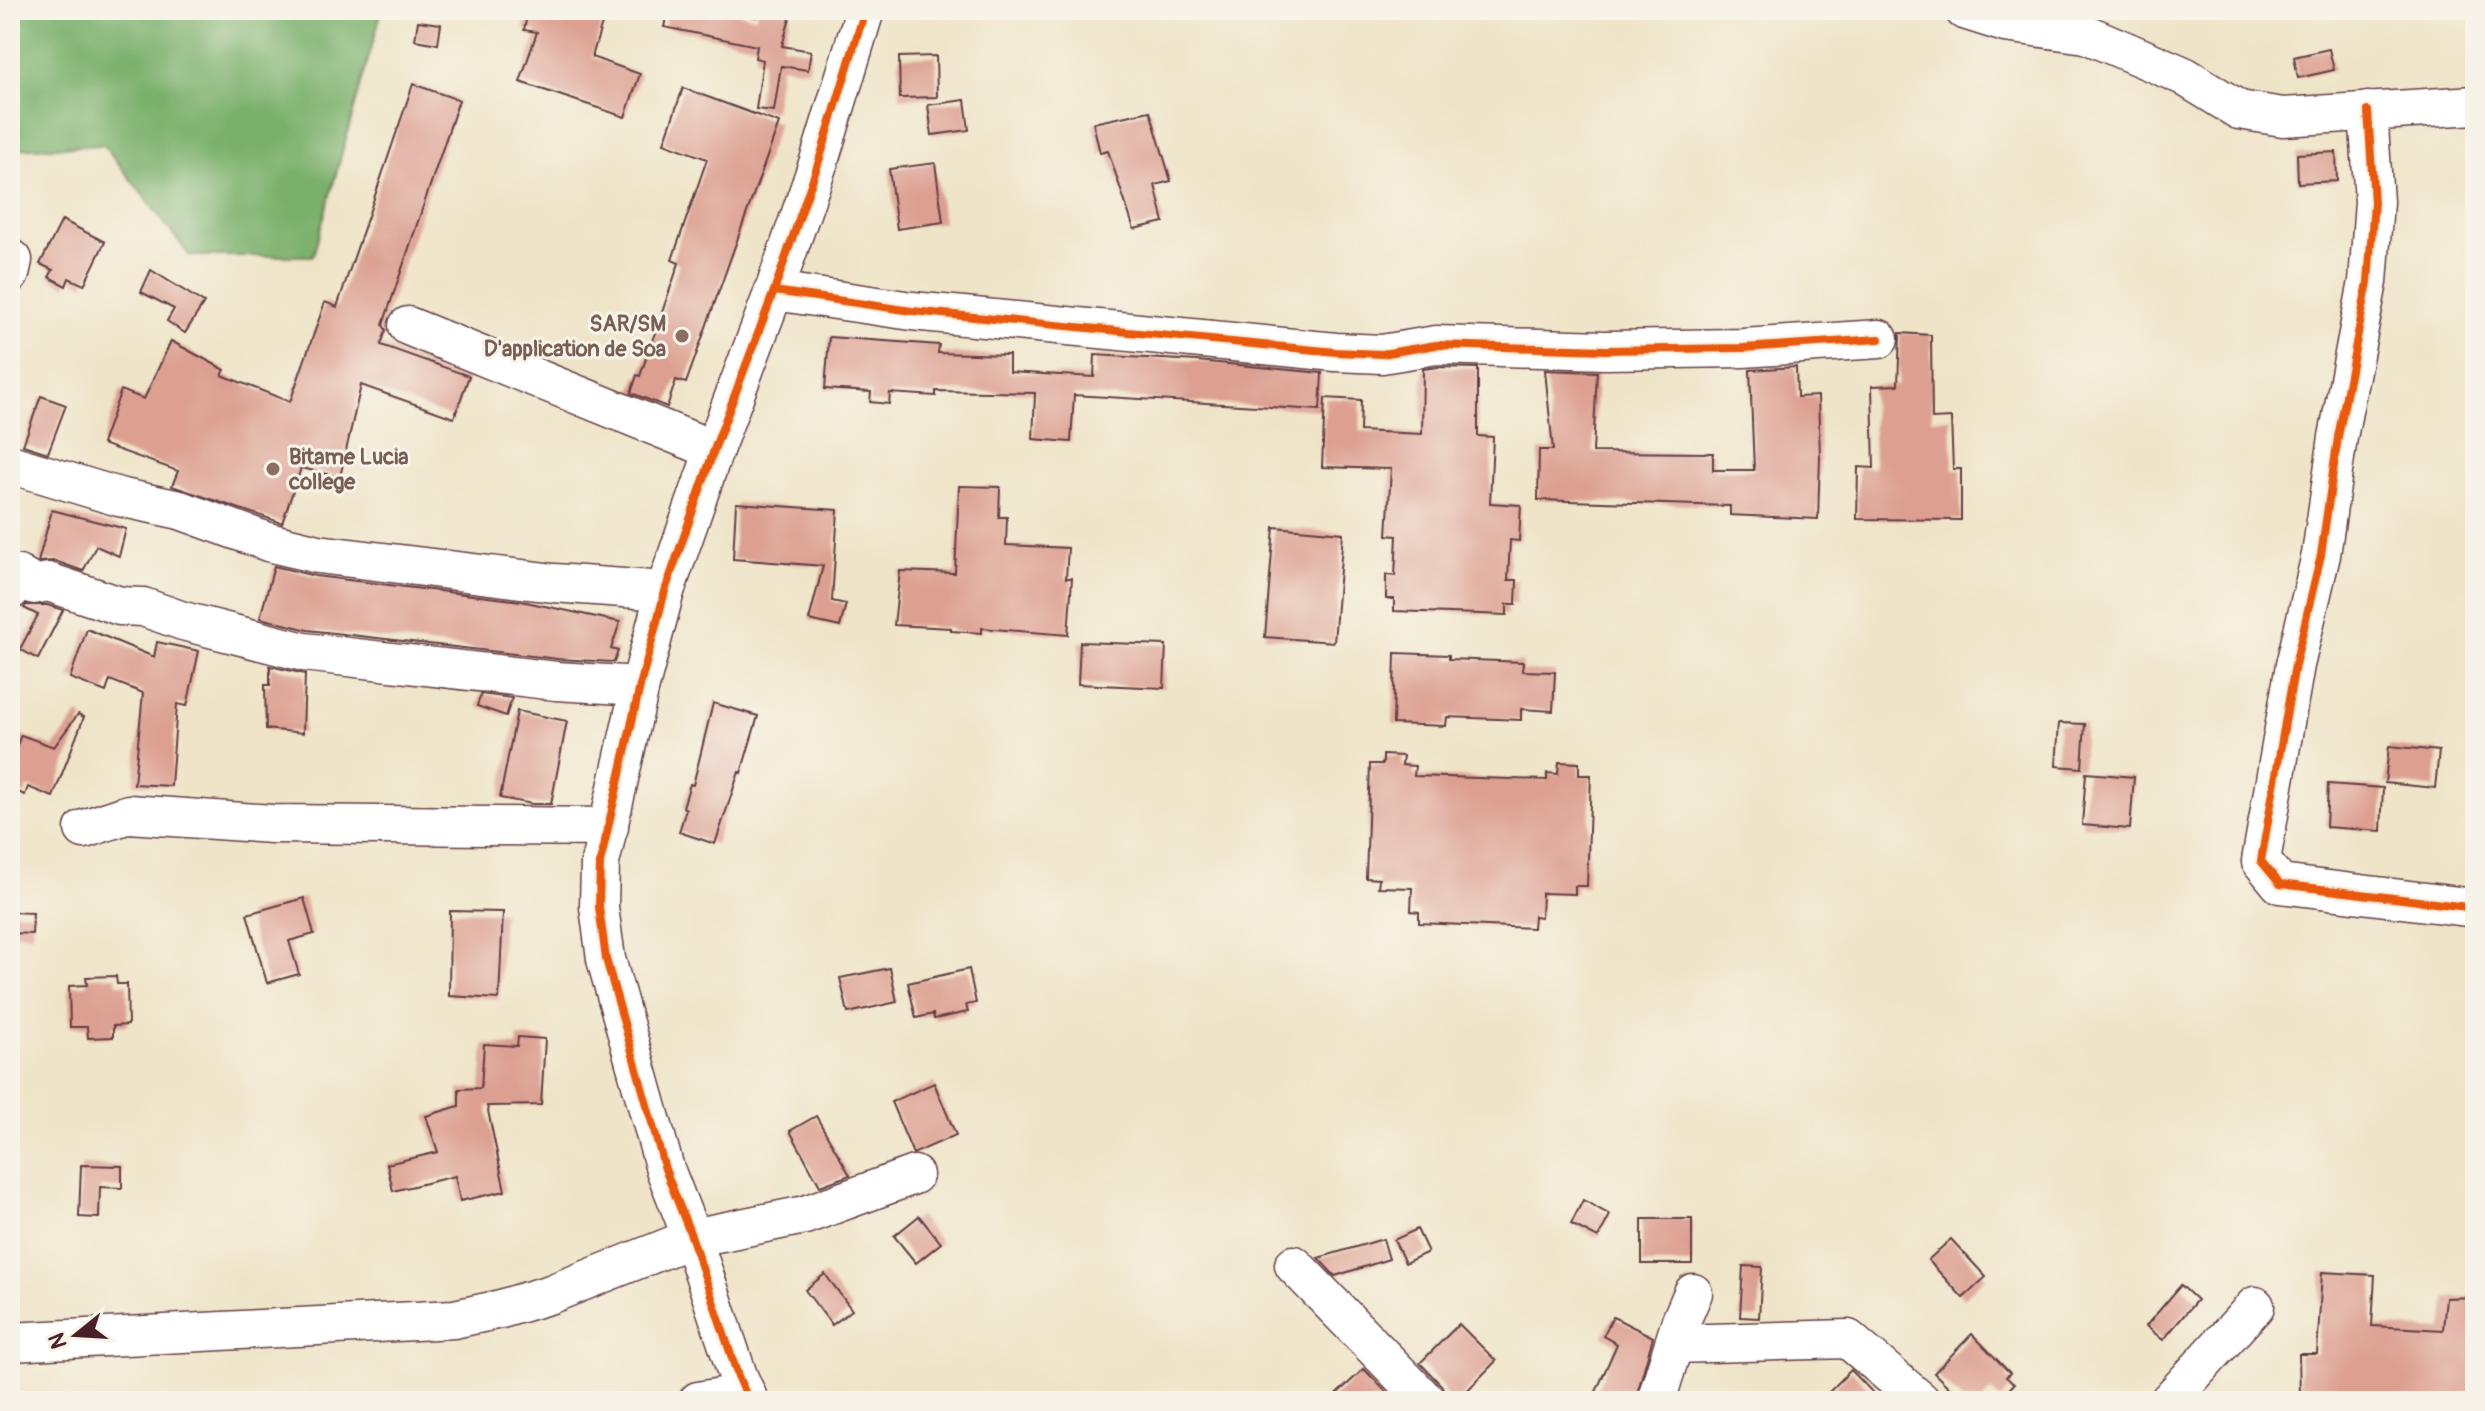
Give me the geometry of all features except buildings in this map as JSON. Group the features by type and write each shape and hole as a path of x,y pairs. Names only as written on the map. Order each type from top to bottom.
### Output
{"street":[{"path":"698,1401 747,1397 665,1169 606,959 599,907 600,863 665,591 819,161 865,10"},
{"path":"1964,10 2005,23 2086,34 2184,76 2239,110 2283,117 2475,105"},
{"path":"2368,111 2374,202 2368,282 2338,437 2321,555 2295,665 2261,861 2280,884 2475,908"},
{"path":"774,291 912,311 1366,354 1436,345 1605,350 1879,339"},
{"path":"408,326 714,450"},
{"path":"10,464 119,497 180,510 268,542 318,554 554,583 665,591"},
{"path":"10,591 18,575 34,585 48,582 120,606 143,607 183,621 304,652 556,681 640,686"},
{"path":"84,829 129,814 272,824 609,827"},
{"path":"10,1342 454,1319 551,1294 692,1238 805,1215 914,1175"},
{"path":"1294,1265 1426,1401"},
{"path":"1656,1401 1693,1293"},
{"path":"2169,1401 2255,1306"},
{"path":"1674,1344 1848,1339 1921,1401"}],"green space":[{"path":"10,10 382,10 313,256 190,256 104,145 10,149"}],"cycle path":[{"path":"749,1401 665,1169 606,959 599,907 600,863 665,591 819,161 865,10"},
{"path":"2368,111 2374,202 2368,282 2338,437 2321,555 2295,665 2261,861 2280,884 2475,908"},
{"path":"774,291 912,311 1382,354 1436,345 1605,350 1743,348 1879,339"}],"place":[{"name":"SAR/SM D'application de Soa","path":"682,336"},
{"name":"Bitame Lucia college","path":"273,469"}]}
